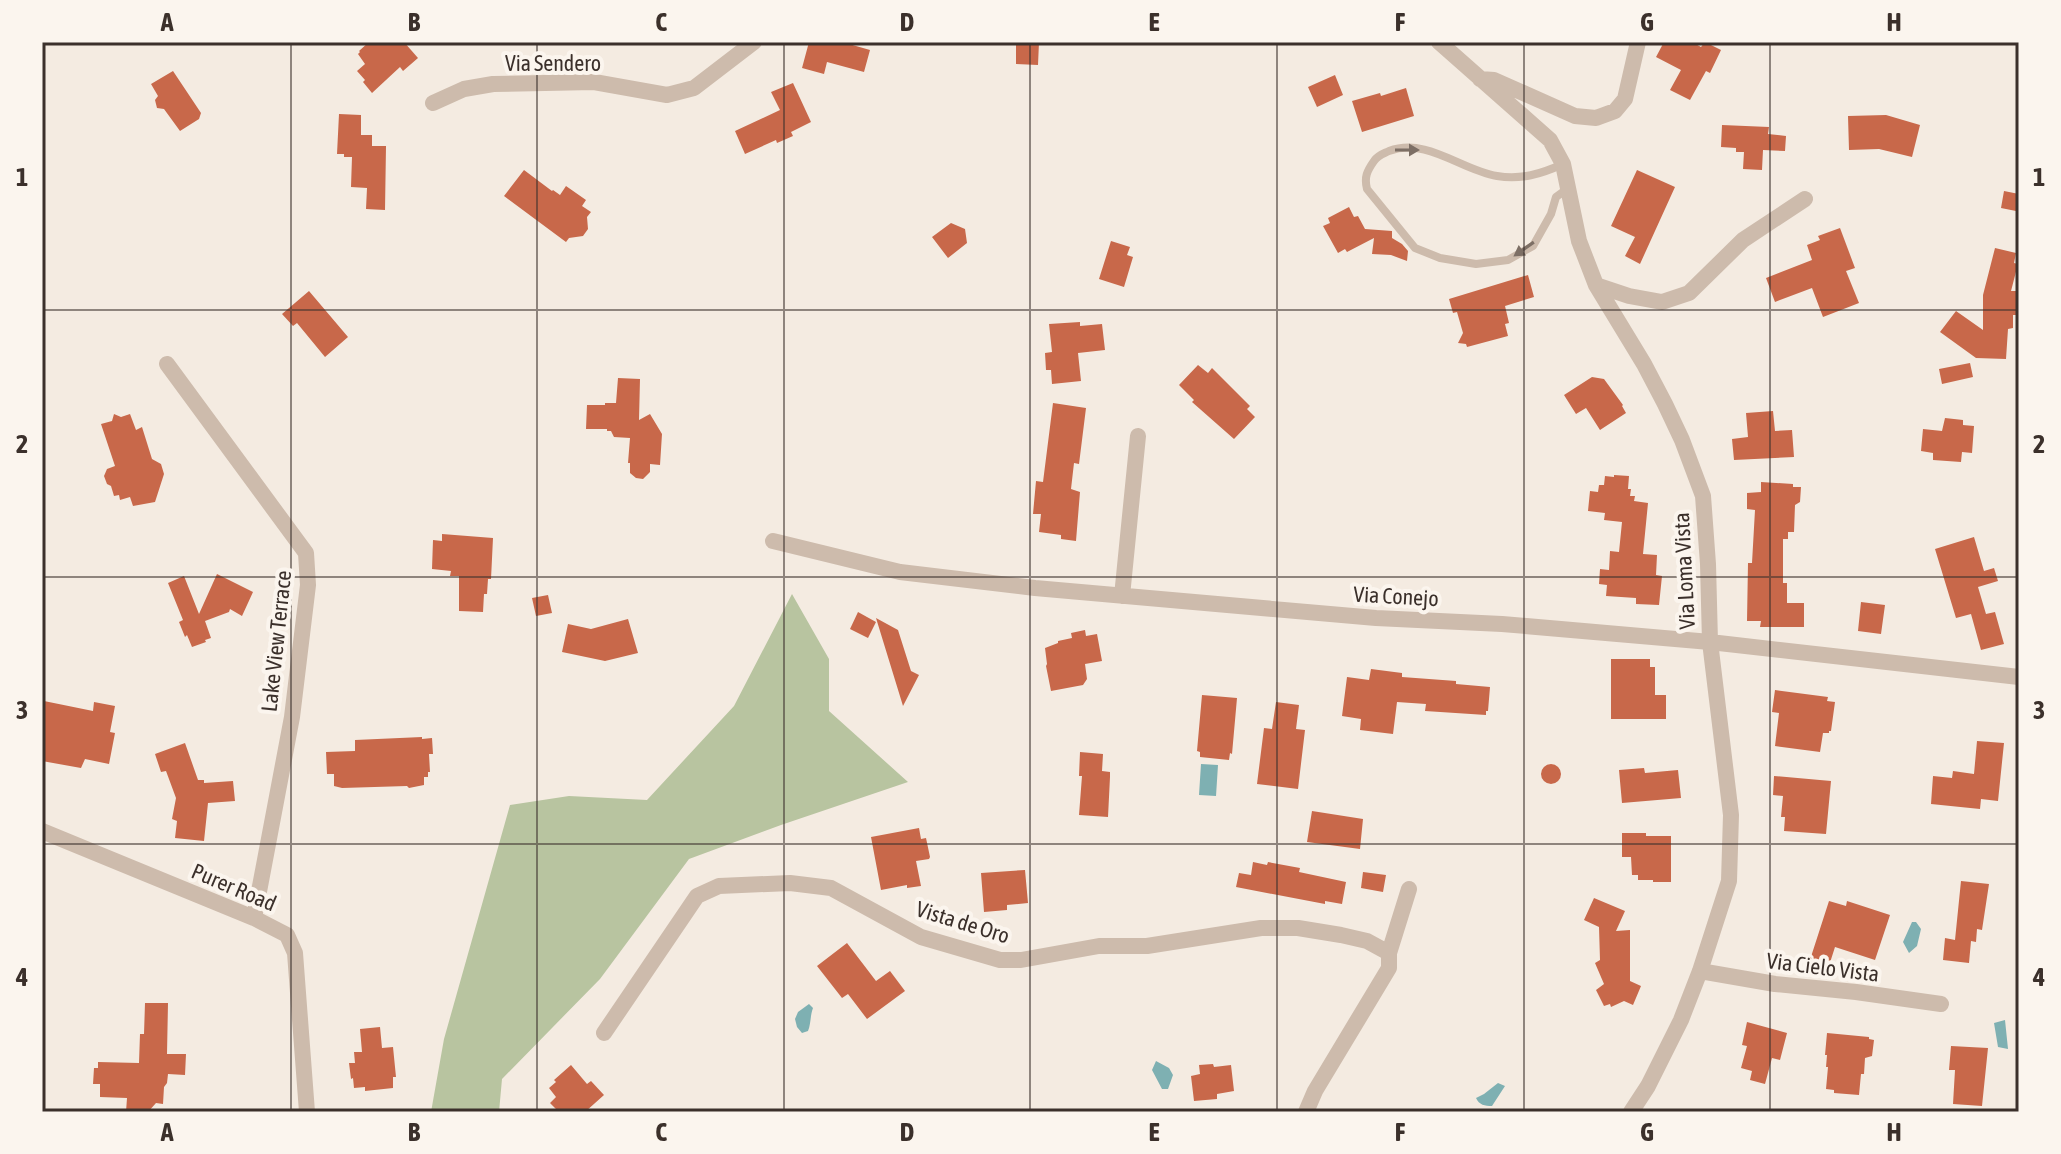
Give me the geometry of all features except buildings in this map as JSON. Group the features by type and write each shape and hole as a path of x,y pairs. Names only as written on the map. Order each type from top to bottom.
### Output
{"street":[{"name":"Via Sendero","path":"433,103 464,89 493,84 594,82 667,95 694,88 754,42"},
{"name":"Via Loma Vista","path":"1439,42 1550,140 1563,164 1579,241 1596,285 1638,352 1665,404 1703,496 1710,642 1731,815 1729,881 1700,971 1675,1033 1631,1112"},
{"path":"1478,79 1494,80 1575,116 1596,118 1615,111 1625,99 1638,42"},
{"path":"1596,285 1629,296 1662,302 1689,293 1743,240 1805,199"},
{"name":"Lake View Terrace","path":"167,364 306,553 308,585 292,717 254,918"},
{"path":"1122,596 1138,436"},
{"name":"Via Conejo","path":"773,541 900,572 1035,588 1376,618 1502,624 1710,642 2019,677"},
{"name":"Purer Road","path":"42,831 254,918 287,935 295,953 307,1112"},
{"name":"Vista de Oro","path":"604,1033 697,896 719,886 790,883 831,888 921,937 1000,960 1021,960 1099,946 1147,946 1261,928 1298,928 1341,935 1367,941 1389,953"},
{"path":"1306,1112 1315,1091 1389,968 1389,953 1409,889"},
{"name":"Via Cielo Vista","path":"1700,971 1775,984 1941,1004"}],"lane":[{"path":"1563,164 1539,175 1511,178 1480,173 1433,152 1394,149 1377,156 1365,174 1365,181 1367,189 1415,248 1440,258 1476,264 1508,260 1533,246 1551,214 1556,197 1568,188"}],"green space":[{"path":"792,594 829,659 829,711 908,782 689,859 600,979 502,1079 499,1112 431,1112 444,1039 510,805 569,796 647,800 734,706"}],"water":[{"path":"1201,764 1218,765 1216,796 1199,795"},
{"path":"1912,922 1916,922 1921,929 1917,946 1909,953 1903,942"},
{"path":"809,1004 813,1008 810,1026 808,1031 802,1033 795,1019 798,1012"},
{"path":"2005,1020 2008,1049 1998,1047 1994,1023"},
{"path":"1156,1061 1169,1068 1173,1075 1168,1089 1162,1089 1152,1070"},
{"path":"1498,1083 1505,1086 1492,1106 1479,1102 1476,1098"}]}
